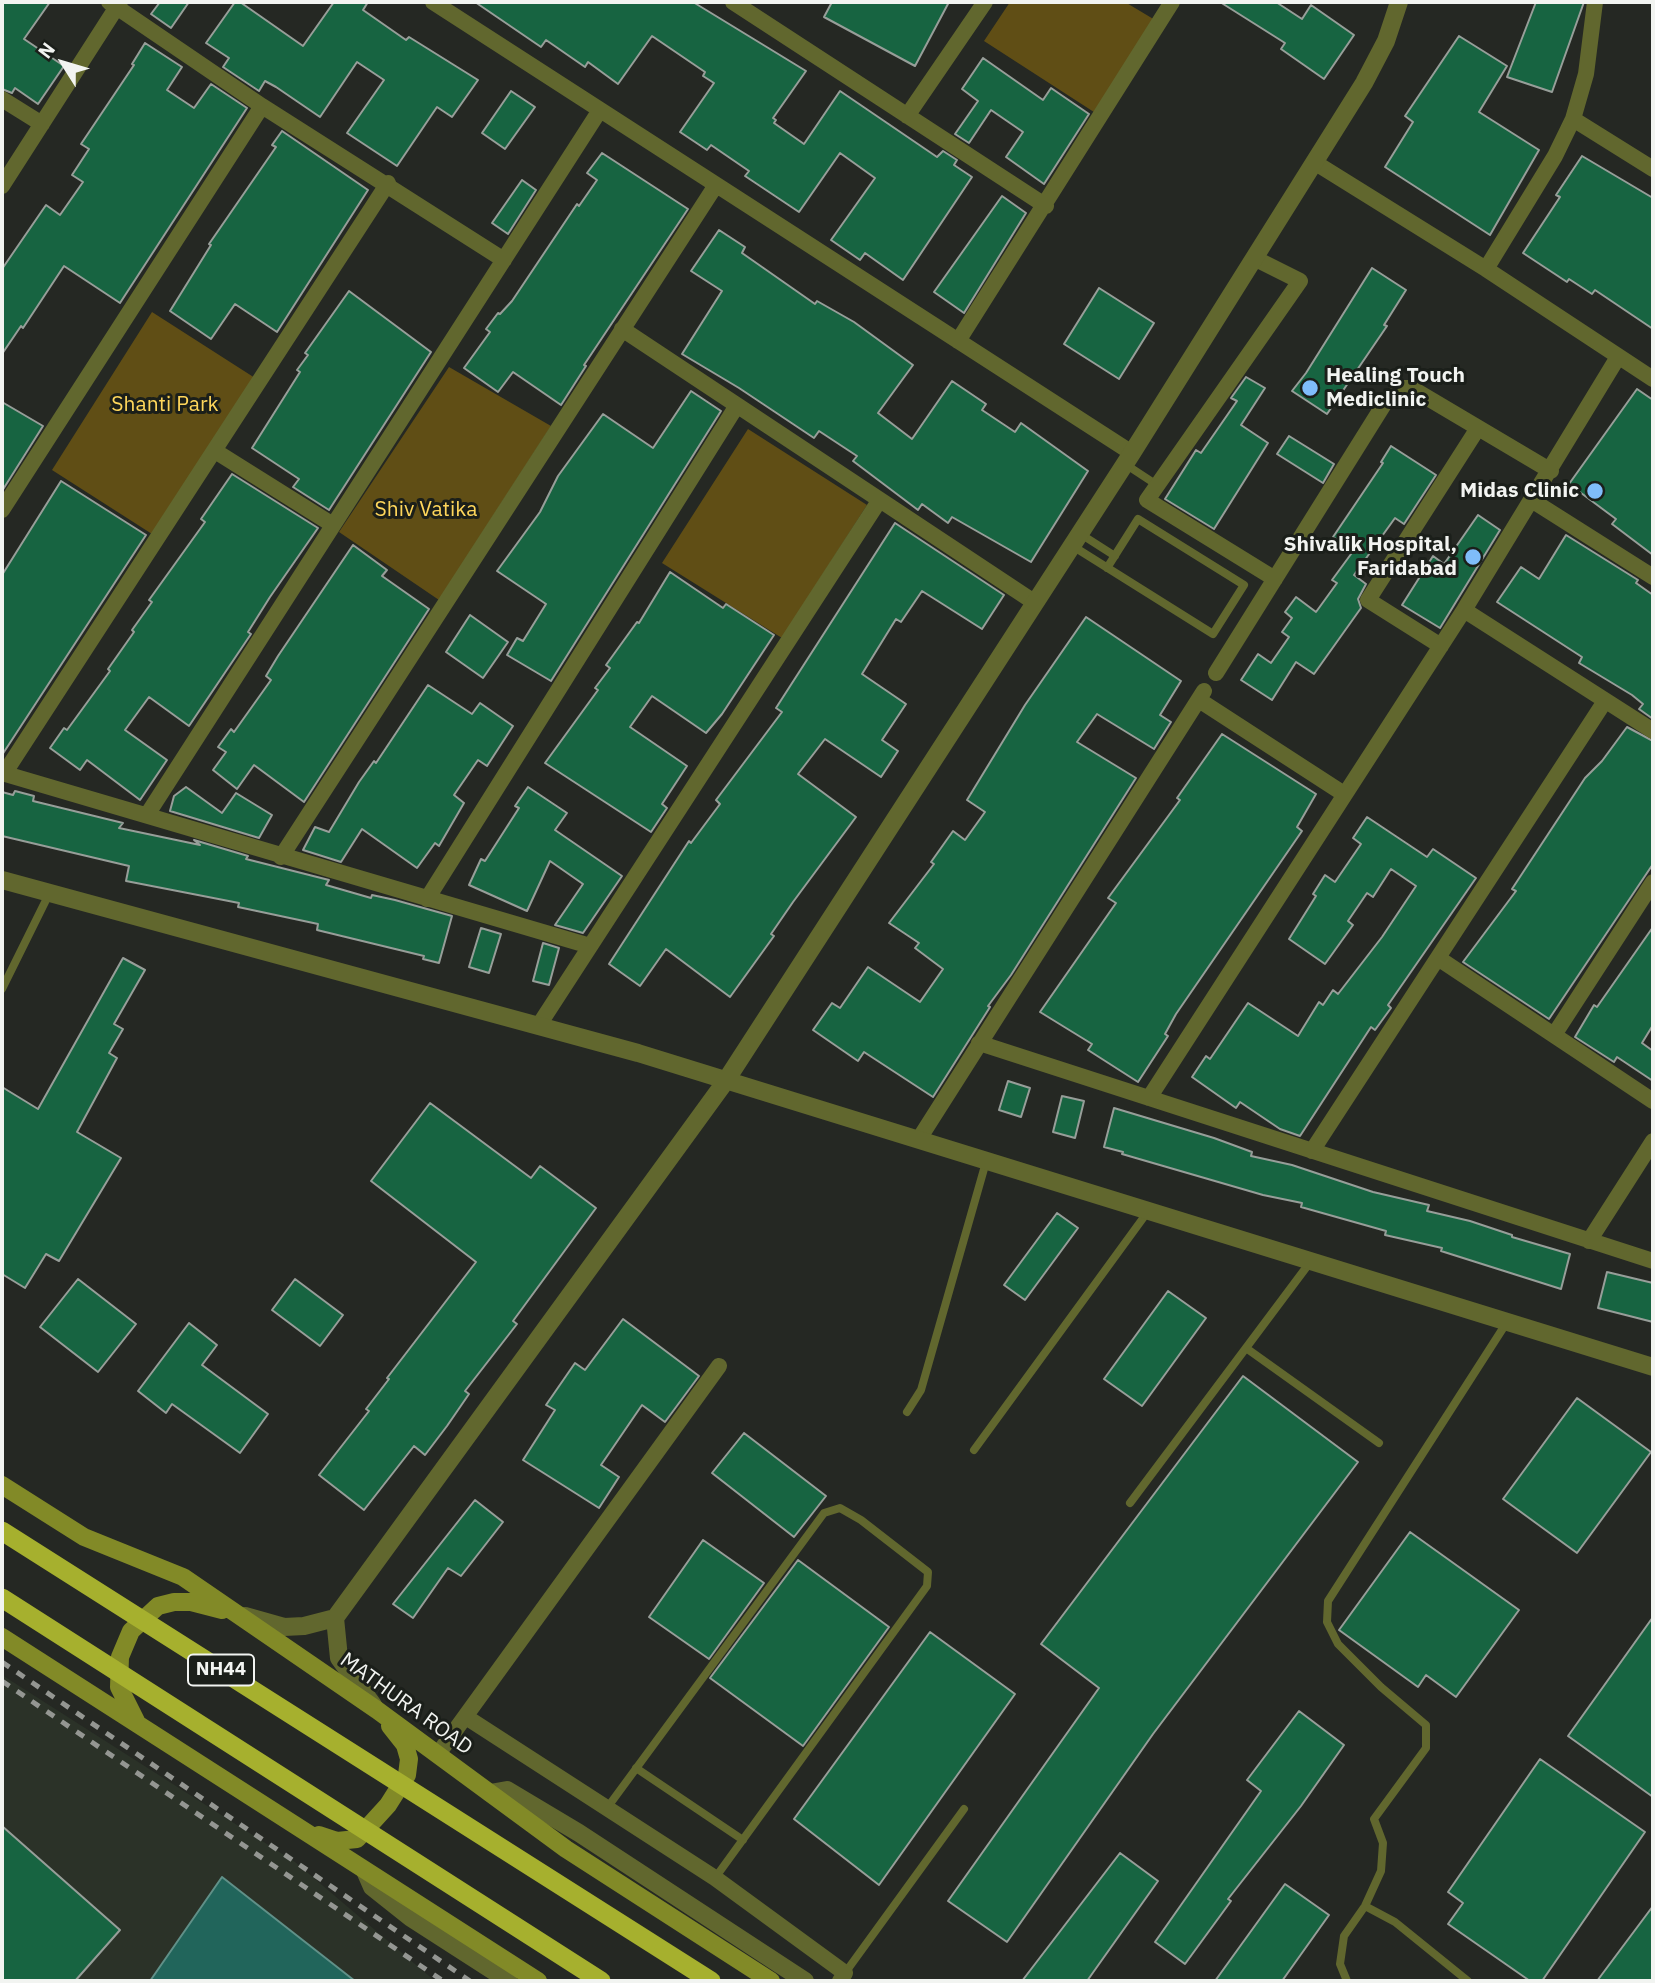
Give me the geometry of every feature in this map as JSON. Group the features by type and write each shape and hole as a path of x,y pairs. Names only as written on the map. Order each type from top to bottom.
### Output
{"highway":[{"name":"NH44","path":"2,1531 711,1981"},
{"name":"NH44","path":"2,1598 601,1981"}],"main road":[{"name":"MATHURA ROAD","path":"2,1485 84,1537 183,1577 377,1710 566,1849 771,1981"},
{"path":"137,1724 119,1687 120,1657 131,1631 158,1606 174,1602 191,1602 235,1613"},
{"path":"2,1637 538,1981"},
{"path":"302,1830 349,1842 368,1829 388,1805 407,1774 409,1759 404,1745 377,1710"}],"street":[{"path":"433,2 958,341 1128,458"},
{"path":"733,2 1046,206"},
{"path":"907,116 985,2"},
{"path":"958,341 1046,206 1172,2"},
{"path":"235,1613 284,1627 304,1626 335,1618 725,1082 1128,458 1364,83 1386,41 1399,2"},
{"path":"1486,269 1555,156 1573,119 1590,55 1595,2"},
{"path":"2,186 115,3 262,106 388,183 504,260"},
{"path":"2,99 42,124"},
{"path":"2,510 262,106"},
{"path":"146,815 600,110"},
{"path":"1573,119 1653,169"},
{"path":"1314,162 1486,269 1653,379"},
{"path":"388,183 3,774 590,946"},
{"path":"281,857 716,185"},
{"path":"1254,258 1300,281 1147,500 1275,579"},
{"path":"622,328 736,407 1034,603"},
{"path":"1149,1098 1464,610 1618,357"},
{"path":"1216,673 1393,394 1401,388 1410,388 1550,471"},
{"path":"427,899 736,407"},
{"path":"1441,646 1368,600 1478,428"},
{"path":"215,451 333,524"},
{"path":"1533,500 1653,578"},
{"path":"539,1025 879,502"},
{"path":"1464,610 1653,731"},
{"path":"919,1139 1202,696 1343,794"},
{"path":"1312,1151 1605,701"},
{"path":"2,880 539,1025 919,1139 1653,1367"},
{"path":"1554,1035 1653,883"},
{"path":"1438,958 1653,1101"},
{"path":"979,1043 1653,1261"},
{"path":"1589,1241 1653,1141"},
{"path":"438,1754 719,1366"},
{"path":"335,1618 340,1658 377,1710"},
{"path":"466,1717 715,1878 843,1977"},
{"path":"490,1793 507,1790 805,1981"},
{"path":"365,1871 372,1887 411,1918 509,1981"}],"lane":[{"path":"1128,458 1158,485"},
{"path":"1075,539 1107,568 1213,635 1244,584 1138,519 1107,568"},
{"path":"1075,539 1115,556"},
{"path":"2,989 50,893"},
{"path":"907,1412 921,1390 987,1160"},
{"path":"974,1450 1149,1210"},
{"path":"1130,1503 1311,1261"},
{"path":"1347,1981 1340,1964 1344,1936 1365,1906 1381,1871 1383,1843 1374,1819 1426,1748 1426,1725 1381,1687 1338,1644 1327,1622 1328,1601 1507,1322"},
{"path":"1246,1348 1379,1443"},
{"path":"607,1808 824,1513 840,1508 861,1520 928,1572 927,1586 715,1878"},
{"path":"636,1768 743,1840"},
{"path":"843,1977 964,1809"},
{"path":"1365,1906 1395,1922 1468,1981"}],"shaded area":[{"path":"2,1675 295,1862 435,1981 2,1981"}],"green space":[{"path":"1010,2 1125,2 1155,20 1097,114 984,41"},
{"name":"Shanti Park","path":"152,312 255,378 152,534 52,470"},
{"name":"Shiv Vatika","path":"449,367 551,426 439,600 339,532"},
{"path":"748,429 867,505 782,638 662,563"}],"water":[{"path":"222,1877 355,1981 150,1981"}],"building":[{"path":"2,2 50,2 24,39 64,66 38,104 15,88 12,93 2,89"},
{"path":"160,2 189,2 171,28 151,14"},
{"path":"235,2 240,2 303,46 334,2 368,2 363,10 406,40 409,37 478,80 452,117 437,107 397,166 347,133 384,80 357,62 320,117 265,81 259,91 223,67 229,58 206,43"},
{"path":"475,2 693,2 806,71 773,118 776,120 774,123 804,144 840,91 937,157 943,151 957,160 954,165 972,177 903,280 865,253 860,260 831,240 875,178 840,153 799,212 745,176 749,171 711,145 707,150 680,132 714,83 703,76 705,72 652,36 618,84 588,62 585,67 546,40 541,47"},
{"path":"832,2 949,2 915,66 824,17"},
{"path":"1220,2 1276,2 1302,19 1311,5 1354,35 1324,79 1281,49 1285,43"},
{"path":"1536,2 1584,2 1552,92 1507,77"},
{"path":"1459,36 1507,66 1479,112 1539,150 1490,235 1385,167 1413,122 1405,116"},
{"path":"145,43 182,67 167,90 194,108 211,84 247,108 120,303 64,266 23,328 21,326 2,354 2,269 46,205 60,215 83,182 72,175 89,149 81,144 134,65 132,64"},
{"path":"983,58 1043,100 1051,88 1089,114 1044,184 1006,157 1023,132 991,110 969,143 955,134 978,101 962,89"},
{"path":"511,91 535,107 505,149 482,133"},
{"path":"282,131 368,190 277,332 235,304 211,339 170,311 211,245 209,244 276,147 272,145"},
{"path":"602,153 688,209 584,365 586,366 561,405 513,372 498,392 464,368 490,332 486,329 512,301 577,204 579,206 597,180 587,173"},
{"path":"1582,156 1653,198 1653,329 1595,290 1592,294 1569,279 1567,282 1523,253 1560,197 1556,195"},
{"path":"522,180 536,190 508,234 492,223"},
{"path":"1002,196 1026,213 964,313 934,292"},
{"path":"719,230 745,247 742,253 815,304 817,301 854,322 913,365 878,413 912,439 952,381 986,404 982,410 1015,432 1021,423 1088,471 1031,562 952,517 948,523 922,504 918,510 853,461 857,456 819,431 814,438 682,354 722,291 691,271"},
{"path":"1372,268 1406,290 1384,325 1387,326 1327,414 1292,391"},
{"path":"1099,288 1154,323 1119,379 1064,344"},
{"path":"349,291 431,352 329,510 293,487 299,479 252,448 300,372 297,370 308,355 305,353"},
{"path":"1246,377 1265,388 1241,425 1268,443 1214,529 1165,499 1196,450 1201,453 1237,401 1231,398"},
{"path":"1637,389 1653,400 1653,555 1612,524 1616,519 1569,484"},
{"path":"691,391 721,411 551,681 507,655 517,638 523,641 546,604 497,571 540,512 558,476 603,414 653,448"},
{"path":"2,402 43,426 2,491"},
{"path":"1289,436 1334,464 1323,483 1277,454"},
{"path":"1391,446 1436,475 1404,524 1395,518 1354,575 1366,584 1358,599 1361,608 1314,674 1296,662 1272,700 1241,680 1258,654 1271,663 1289,637 1282,632 1292,618 1285,612 1296,597 1316,612 1337,583 1332,580 1354,550 1333,537 1383,463 1381,462"},
{"path":"232,474 318,528 270,597 248,632 251,634 189,726 149,697 125,730 167,760 140,800 87,760 80,770 50,748 64,728 67,730 110,671 108,669 152,602 149,600 205,522 201,519"},
{"path":"61,481 146,535 2,755 2,575"},
{"path":"1478,515 1500,530 1440,628 1402,605 1433,556 1444,564"},
{"path":"895,523 1004,595 982,629 922,591 901,622 896,619 862,674 906,704 882,740 898,751 881,777 825,739 798,774 856,817 793,902 771,934 774,936 730,997 666,949 640,986 609,964 689,841 691,843 720,804 716,800 782,712 776,708"},
{"path":"1566,535 1638,580 1636,583 1653,595 1653,719 1639,709 1643,704 1632,695 1579,663 1582,657 1497,602 1521,567 1539,579"},
{"path":"353,545 387,570 382,576 429,609 304,802 254,765 237,789 213,770 226,752 218,747 231,729 234,732 271,680 266,676 278,656"},
{"path":"670,572 723,608 726,604 774,635 722,714 706,733 652,696 630,727 687,766 662,804 667,808 651,832 545,763 598,690 595,688 610,668 606,665 637,622 639,623"},
{"path":"470,615 508,642 483,678 446,652"},
{"path":"1086,617 1181,681 1160,715 1171,722 1154,749 1097,714 1077,742 1136,778 1011,975 988,1006 990,1007 933,1097 864,1052 858,1061 813,1030 832,1003 840,1008 868,967 920,1002 943,969 915,948 919,943 889,923 934,864 931,862 953,831 965,840 985,812 967,800 1025,705"},
{"path":"428,685 472,714 480,703 513,726 487,766 478,760 454,795 464,803 439,846 435,843 417,868 362,829 341,862 303,850 315,827 329,832 359,782 374,761 376,763"},
{"path":"1627,727 1653,741 1653,864 1549,1019 1463,962 1516,891 1512,889 1585,778 1602,761"},
{"path":"1222,734 1316,794 1297,827 1302,831 1176,1014 1165,1034 1168,1036 1138,1082 1088,1050 1092,1044 1040,1012 1116,903 1108,898 1180,800 1177,798"},
{"path":"186,787 222,813 236,793 272,815 259,838 170,811 174,796"},
{"path":"528,787 567,813 555,830 622,876 583,933 555,925 583,884 550,861 527,911 469,885 481,859 485,861 519,808 515,806"},
{"path":"15,791 34,796 33,801 123,823 119,828 200,845 194,840 248,856 246,859 329,880 326,885 452,916 439,963 423,959 424,956 317,930 318,924 238,907 239,903 126,881 129,866 2,836 2,792 13,795"},
{"path":"1367,817 1427,857 1433,849 1476,878 1388,1005 1391,1008 1375,1030 1371,1027 1300,1136 1280,1129 1240,1102 1236,1108 1192,1077 1206,1056 1210,1059 1248,1003 1298,1036 1319,1002 1323,1005 1333,990 1338,994 1382,937 1416,886 1391,869 1373,897 1367,893 1348,921 1353,925 1325,964 1289,939 1316,896 1313,894 1325,875 1335,882 1361,844 1353,838"},
{"path":"1653,927 1653,1025 1642,1043 1653,1051 1653,1081 1617,1057 1614,1062 1575,1037 1594,1005 1597,1007"},
{"path":"481,928 501,934 489,973 469,967"},
{"path":"543,943 559,948 549,985 533,981"},
{"path":"123,958 145,970 114,1024 123,1029 109,1053 117,1058 77,1132 121,1158 59,1261 46,1254 25,1288 2,1274 2,1087 38,1109"},
{"path":"1008,1081 1030,1088 1021,1117 999,1110"},
{"path":"1062,1096 1084,1101 1075,1138 1053,1132"},
{"path":"430,1103 531,1178 540,1166 596,1208 513,1321 517,1324 465,1391 469,1394 425,1455 414,1446 364,1510 319,1475 369,1411 366,1409 389,1379 387,1378 476,1262 371,1181"},
{"path":"1114,1108 1214,1138 1252,1152 1251,1156 1292,1165 1373,1192 1429,1205 1427,1211 1470,1221 1570,1254 1561,1289 1441,1251 1442,1248 1385,1235 1386,1231 1301,1207 1302,1203 1263,1195 1104,1147"},
{"path":"1057,1213 1078,1228 1025,1300 1004,1285"},
{"path":"1607,1272 1653,1283 1653,1322 1598,1308"},
{"path":"78,1279 136,1324 98,1372 40,1327"},
{"path":"295,1279 343,1315 320,1346 272,1310"},
{"path":"1168,1291 1206,1318 1142,1406 1104,1379"},
{"path":"623,1319 699,1376 665,1422 642,1405 601,1465 619,1477 599,1508 523,1460 555,1410 546,1405 575,1363 585,1370"},
{"path":"189,1323 217,1345 202,1365 268,1414 240,1453 172,1404 166,1413 138,1391"},
{"path":"1243,1376 1358,1462 1153,1734 1007,1942 948,1901 1099,1688 1041,1644"},
{"path":"1577,1398 1651,1452 1577,1553 1503,1499"},
{"path":"744,1433 826,1496 794,1537 712,1473"},
{"path":"475,1500 503,1522 461,1576 448,1568 413,1618 393,1604"},
{"path":"1410,1532 1519,1610 1456,1697 1426,1675 1418,1687 1339,1630"},
{"path":"703,1540 764,1583 709,1659 649,1617"},
{"path":"798,1560 889,1627 803,1746 710,1678"},
{"path":"1653,1617 1653,1797 1568,1736"},
{"path":"930,1632 1015,1694 879,1885 794,1819"},
{"path":"1299,1711 1344,1745 1301,1806 1228,1899 1231,1901 1185,1964 1155,1942 1261,1791 1247,1780"},
{"path":"1540,1759 1645,1832 1542,1981 1530,1981 1448,1924 1463,1903 1448,1892"},
{"path":"2,1826 120,1930 75,1981 2,1981"},
{"path":"1120,1853 1158,1881 1087,1981 1022,1981"},
{"path":"1285,1884 1329,1915 1282,1981 1215,1981"},
{"path":"1653,1906 1653,1981 1597,1981"}],"railway":[{"path":"2,1662 470,1981"},
{"path":"2,1681 443,1981"}],"place":[{"name":"Healing Touch Mediclinic","path":"1310,388"},
{"name":"Midas Clinic","path":"1595,491"},
{"name":"Shivalik Hospital, Faridabad","path":"1473,557"}]}
